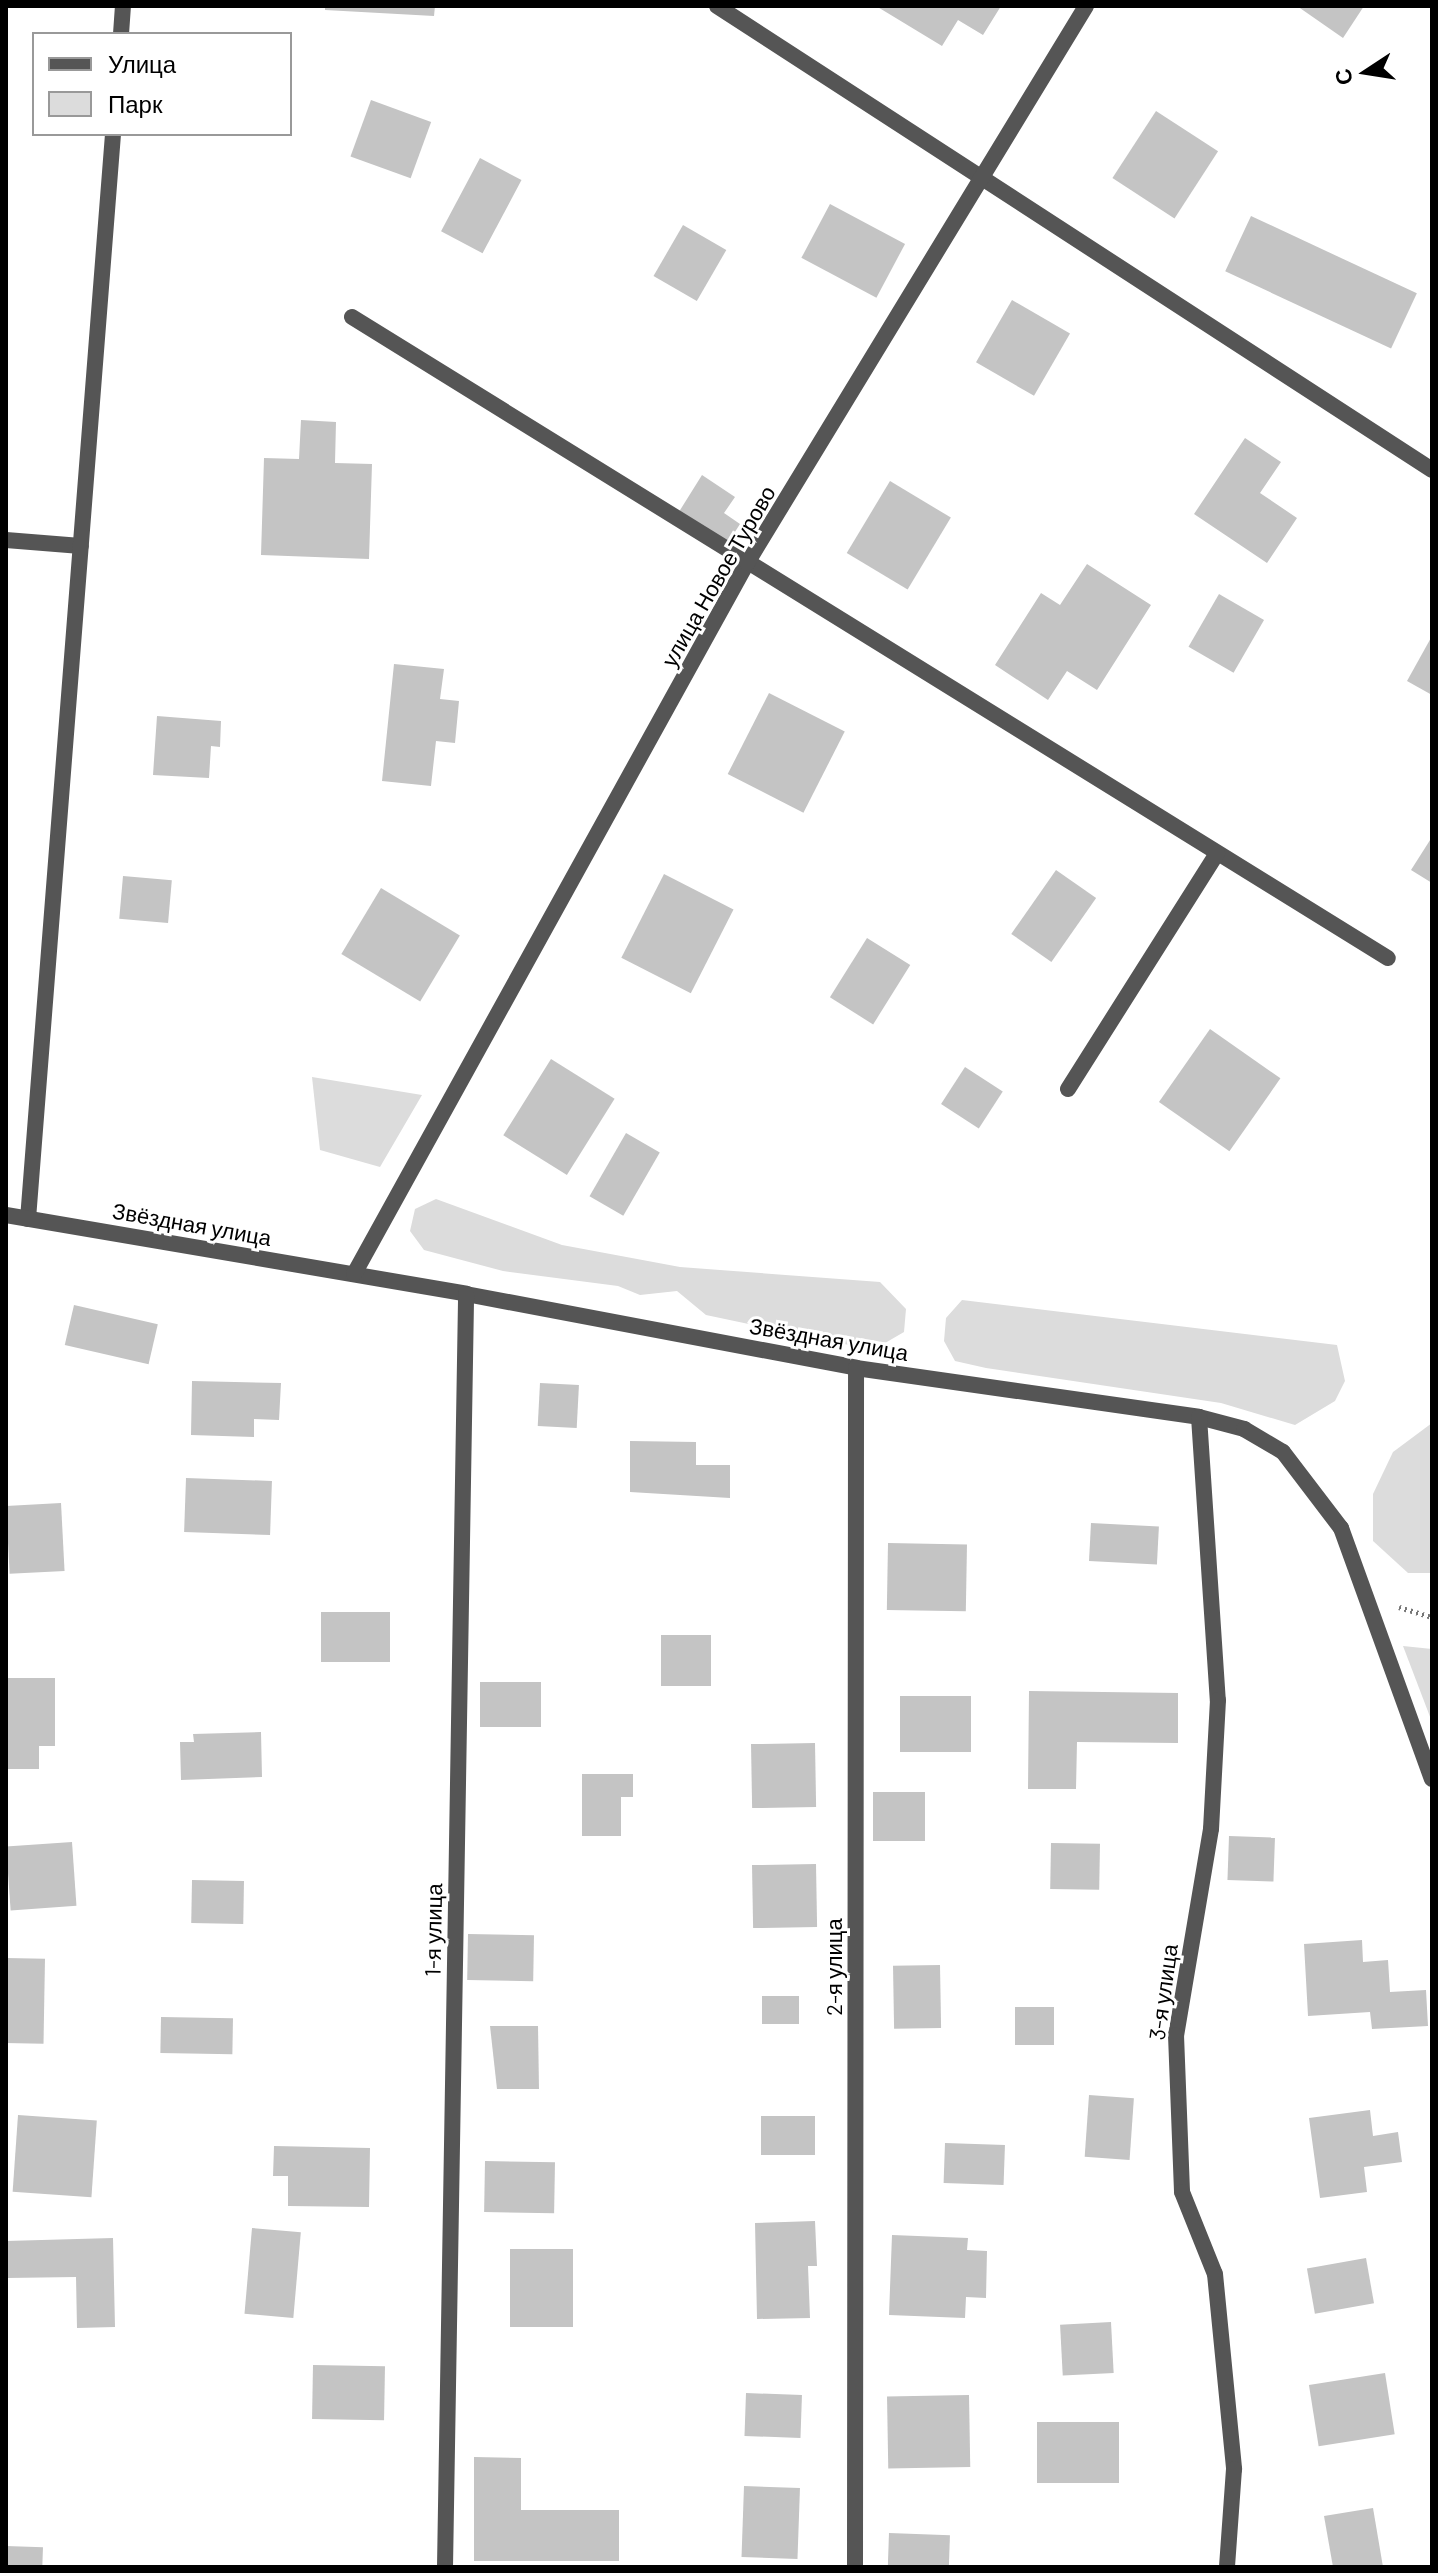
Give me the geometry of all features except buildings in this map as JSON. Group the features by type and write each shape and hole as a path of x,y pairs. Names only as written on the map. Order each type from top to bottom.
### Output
{"street":[{"path":"121,32 123,6"},
{"path":"717,6 1432,470"},
{"name":"улица Новое Турово","path":"354,1274 747,563 984,181 1086,6"},
{"path":"28,1219 113,136"},
{"path":"352,317 1388,958"},
{"path":"6,540 81,546"},
{"path":"1068,1089 1217,853"},
{"name":"Звёздная улица","path":"6,1215 466,1294 856,1368 1199,1417 1244,1429 1283,1452 1341,1528 1432,1779"},
{"name":"1-я улица","path":"445,2567 466,1294"},
{"name":"2-я улица","path":"855,2567 856,1368"},
{"name":"3-я улица","path":"1199,1417 1218,1700 1211,1829 1176,2035 1182,2192 1217,2289 1234,2469 1227,2567"}],"green space":[{"path":"312,1077 422,1095 380,1167 320,1150"},
{"path":"436,1199 562,1245 680,1267 880,1282 906,1309 904,1332 873,1350 706,1315 677,1291 640,1295 618,1286 503,1271 424,1250 410,1231 415,1209"},
{"path":"962,1300 1337,1345 1345,1381 1335,1401 1295,1425 1221,1403 986,1368 955,1361 944,1341 946,1318"},
{"path":"1432,1423 1432,1573 1408,1573 1373,1541 1373,1494 1393,1452"},
{"path":"1403,1646 1432,1649 1432,1722"}]}
